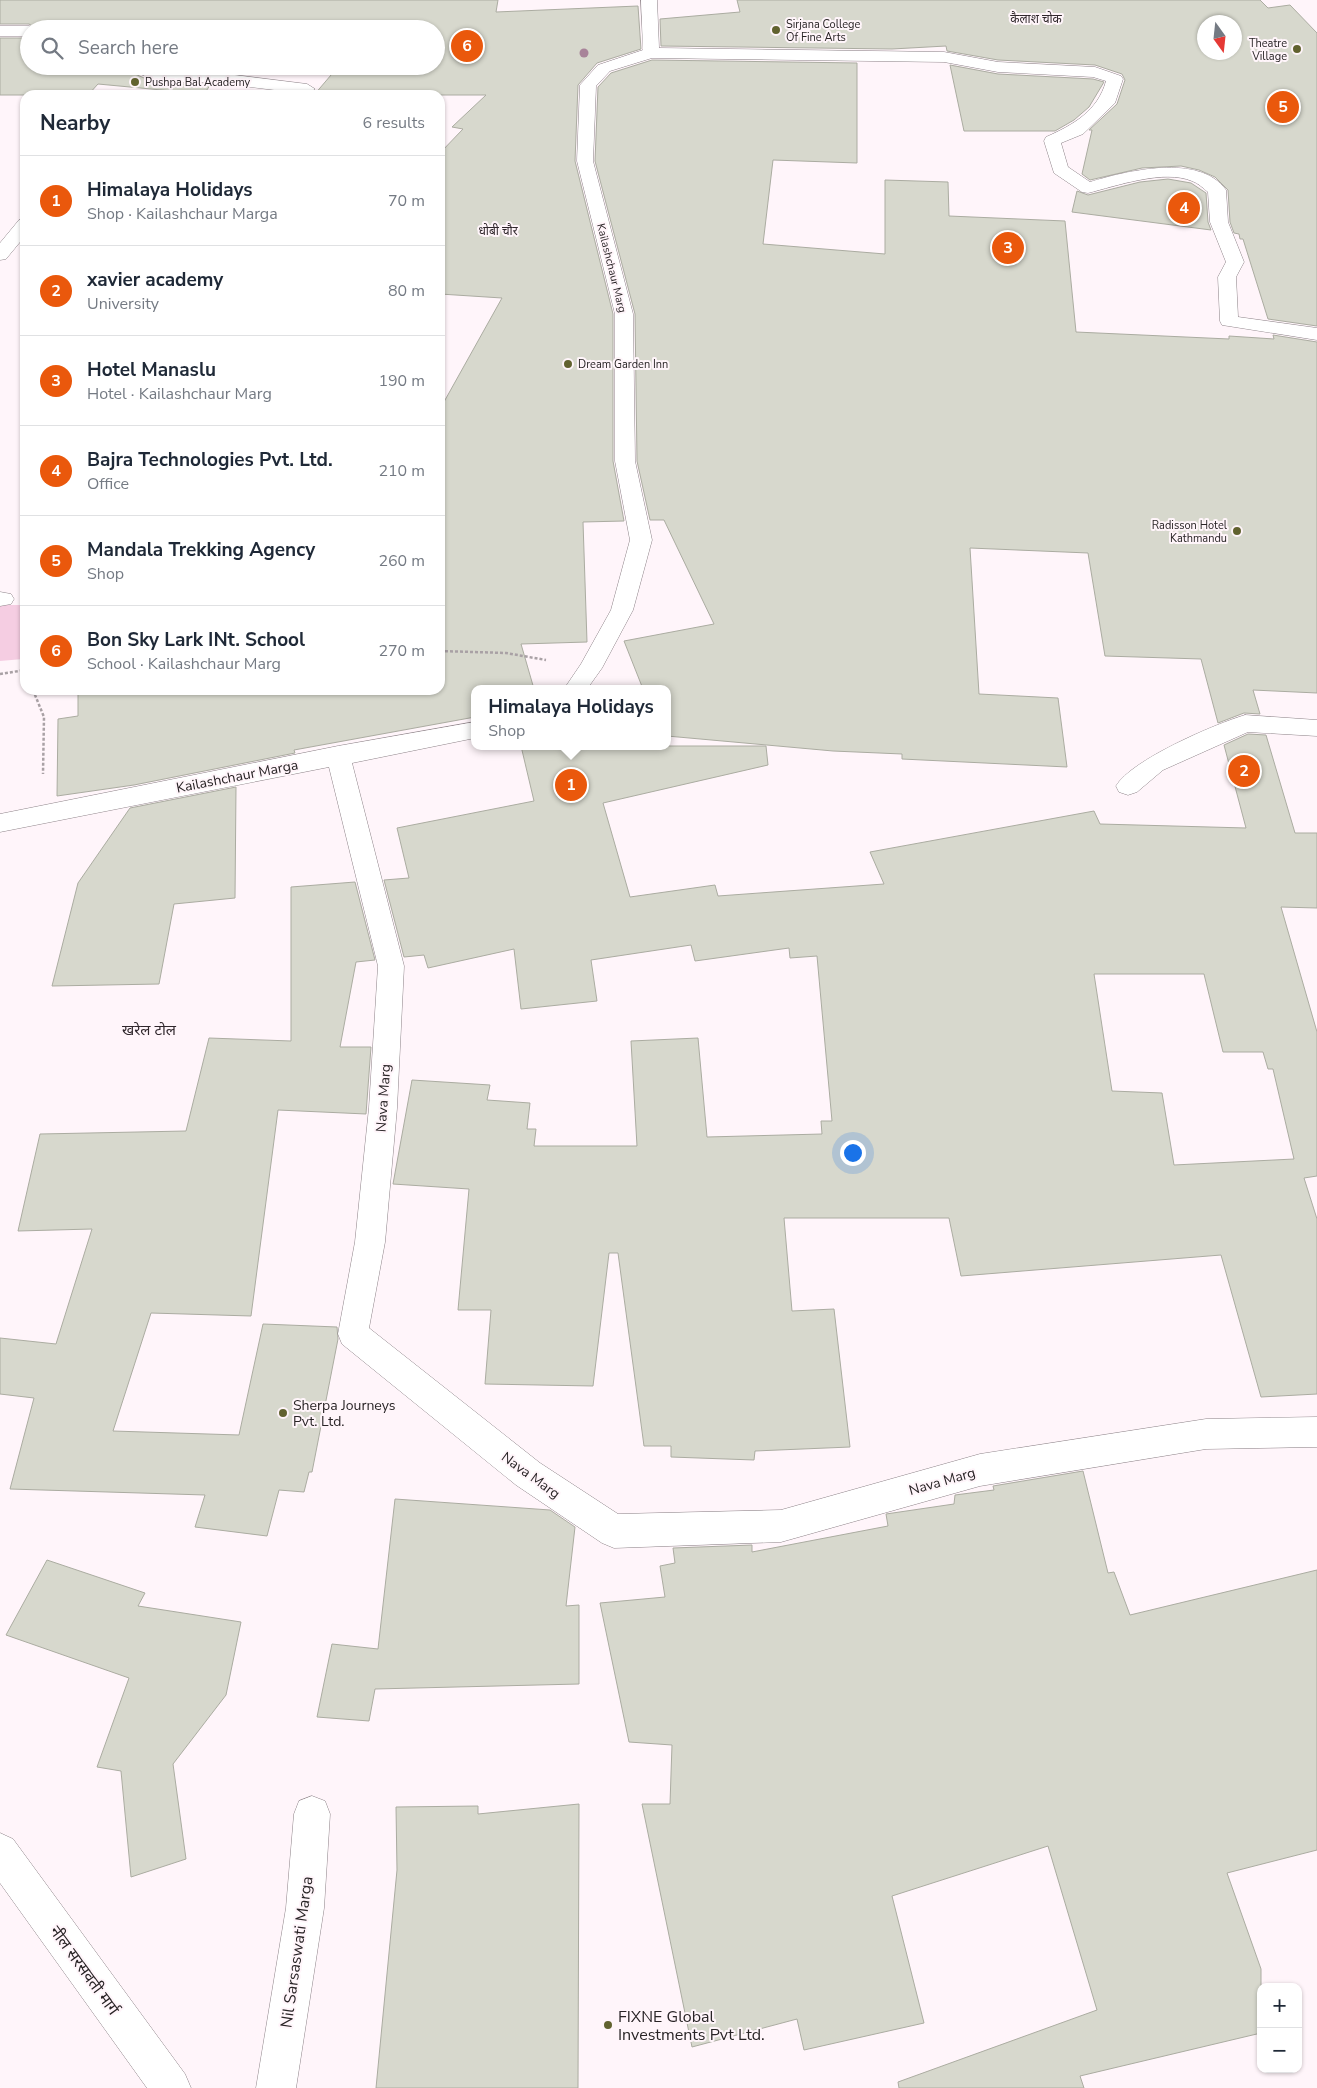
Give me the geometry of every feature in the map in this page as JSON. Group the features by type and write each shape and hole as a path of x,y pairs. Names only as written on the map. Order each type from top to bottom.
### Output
{"street":[{"path":"649,0 651,53"},
{"path":"0,31 20,31"},
{"name":"Kailashchaur Marg","path":"578,685 590,668 622,610 641,540 625,461 624,314 585,161 588,85 604,68 651,53 944,56 998,67 1095,72 1115,79 1109,100 1077,130 1052,140 1060,169 1088,188 1105,182 1161,173 1198,176 1217,190 1219,222 1235,262 1227,278 1229,321 1317,334"},
{"path":"154,75 159,77 211,77 307,89"},
{"path":"0,255 20,230"},
{"path":"1128,786 1154,764 1245,723 1317,728"},
{"name":"Kailashchaur Marga","path":"0,823 471,731"},
{"name":"Nava Marg","path":"338,756 392,966 383,1108 370,1242 353,1334 528,1474 614,1532 781,1526 980,1470 1206,1434 1317,1432"},
{"name":"Nil Sarsaswati Marga","path":"276,2088 305,1908 312,1814"},
{"name":"नील सरसवती मार्ग","path":"0,1852 171,2088"}],"path":[{"path":"445,651 506,653 590,668"},
{"path":"0,674 20,672"},
{"path":"35,695 44,717 41,814"}],"shaded area":[{"path":"0,605 20,605 20,659 0,661"}],"building":[{"path":"0,0 498,0 496,12 638,6 641,49 597,63 578,85 575,161 613,314 613,461 624,521 583,522 587,642 521,644 533,685 471,685 471,718 294,750 295,753 134,785 57,796 58,719 78,716 78,695 445,695 445,400 502,298 445,294 445,148 463,129 452,127 486,95 445,95 445,90 318,90 331,75 445,75 445,20 20,20 20,24 0,24"},
{"path":"737,0 1260,0 1268,8 1290,5 1317,33 1317,326 1268,319 1243,239 1240,239 1239,234 1234,233 1230,222 1228,190 1215,177 1199,170 1181,166 1142,168 1090,180 1082,174 1092,130 1089,130 1117,104 1125,80 1122,74 1095,65 998,60 947,51 946,46 892,49 661,46 660,19 740,12"},
{"path":"0,38 20,38 20,75 137,75 158,84 211,84 207,90 162,90 98,84 93,90 20,90 20,95 0,95"},
{"path":"652,60 857,63 857,163 773,160 763,244 885,254 885,180 948,182 949,216 1065,221 1076,332 1229,339 1229,336 1274,339 1273,335 1317,342 1317,693 1253,690 1260,714 1244,713 1218,723 1201,659 1105,656 1088,553 970,548 979,694 1058,698 1067,767 902,759 902,754 833,751 671,736 671,685 641,685 624,641 714,624 664,520 650,520 637,461 635,314 595,161 598,87 611,73"},
{"path":"950,65 998,74 1093,79 1104,82 1089,107 1074,120 1055,131 964,131"},
{"path":"1168,179 1191,183 1206,193 1208,222 1211,230 1072,212 1077,191 1088,195 1140,182"},
{"path":"1248,734 1266,735 1295,833 1317,833 1317,908 1281,907 1317,1032 1317,1176 1304,1178 1317,1219 1317,1394 1261,1397 1221,1255 961,1276 949,1218 784,1218 792,1311 834,1309 850,1447 755,1451 754,1460 671,1457 671,1446 644,1446 618,1253 609,1253 593,1386 485,1384 491,1310 458,1310 469,1189 393,1184 412,1080 490,1085 487,1100 530,1103 527,1129 536,1129 534,1146 637,1146 631,1041 698,1038 707,1137 822,1134 821,1121 832,1121 817,956 790,958 789,948 695,961 691,945 591,960 597,1001 521,1009 514,949 428,968 424,955 404,957 384,880 409,878 397,828 534,801 522,750 671,750 671,746 766,746 768,765 603,803 630,897 715,885 718,896 884,884 870,852 1094,811 1100,824 1246,828 1224,745","holes":["1094,974 1204,974 1223,1052 1263,1052 1268,1069 1273,1069 1294,1159 1174,1165 1162,1093 1112,1091"]},
{"path":"236,787 235,898 174,904 159,984 52,986 78,883 130,808"},
{"path":"355,882 375,960 356,962 340,1047 371,1047 366,1114 278,1110 251,1316 151,1313 113,1431 239,1435 263,1324 337,1327 338,1339 312,1472 309,1472 304,1492 279,1490 267,1536 195,1527 205,1495 10,1489 34,1398 0,1394 0,1338 56,1344 92,1229 18,1231 40,1134 186,1131 209,1038 291,1041 291,887"},
{"path":"1083,1471 1108,1573 1114,1572 1130,1615 1317,1570 1317,1850 1227,1873 1261,1969 1261,1983 1257,1983 1257,2034 1080,2076 1084,2088 899,2088 898,2082 1097,2010 1048,1846 892,1896 924,2023 804,2050 797,2019 692,2047 642,1804 670,1804 672,1745 629,1742 600,1603 665,1597 660,1566 675,1563 673,1548 752,1545 752,1552 888,1526 886,1514 954,1504 955,1495 994,1490 993,1486"},
{"path":"395,1499 550,1510 575,1527 566,1606 579,1605 579,1684 375,1689 369,1721 317,1717 332,1644 378,1649"},
{"path":"47,1560 145,1593 138,1606 241,1622 226,1695 173,1764 186,1859 131,1877 121,1771 97,1767 129,1678 6,1635"},
{"path":"579,1804 578,2088 376,2088 397,1870 396,1807 478,1806 478,1814"}],"place":[{"name":"Sirjana College Of Fine Arts","path":"776,30"},
{"name":"Bon Sky Lark INt. School","path":"467,46"},
{"name":"Theatre Village","path":"1297,49"},
{"name":"Pushpa Bal Academy","path":"135,82"},
{"name":"Mandala Trekking Agency","path":"1283,107"},
{"name":"Bajra Technologies Pvt. Ltd.","path":"1184,208"},
{"name":"Hotel Manaslu","path":"1008,248"},
{"name":"Dream Garden Inn","path":"568,364"},
{"name":"Radisson Hotel Kathmandu","path":"1237,531"},
{"name":"xavier academy","path":"1244,771"},
{"name":"Himalaya Holidays","path":"571,785"},
{"name":"Sherpa Journeys Pvt. Ltd.","path":"283,1413"},
{"name":"FIXNE Global Investments Pvt Ltd.","path":"608,2025"}],"district":[{"name":"कैलाश चोक","path":"1036,19"},
{"name":"धोबी चौर","path":"498,231"},
{"name":"खरेल टोल","path":"149,1030"}]}
